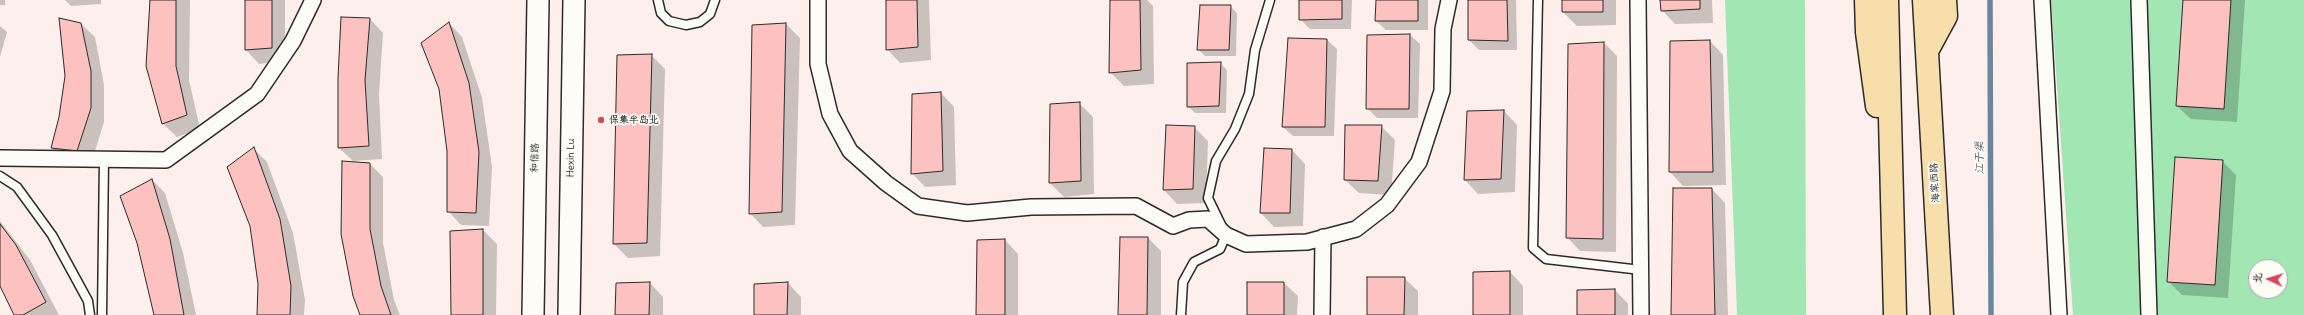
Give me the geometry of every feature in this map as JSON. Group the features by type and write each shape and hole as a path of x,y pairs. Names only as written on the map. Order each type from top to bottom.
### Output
{"main road":[{"path":"1866,0 1867,32 1892,219"},
{"path":"1887,0 1892,219 1896,315"},
{"name":"海棠西路","path":"1924,0 1942,315"},
{"path":"1927,51 1946,16 1945,0"}],"street":[{"path":"0,158 166,160 257,94 292,41 314,0"},
{"name":"和信路","path":"533,315 538,0"},
{"name":"Hexin Lu","path":"569,315 574,0"},
{"path":"818,0 818,64 830,114 850,151 886,183 918,206 967,213 1031,207 1136,206 1173,226 1189,220 1208,219 1226,235 1246,244 1307,242 1356,229 1387,205 1419,162 1442,91 1443,29 1449,0"},
{"path":"1638,0 1641,315"},
{"path":"2042,0 2059,315"},
{"path":"2139,0 2149,315"},
{"path":"1322,315 1323,237"}],"lane":[{"path":"658,0 662,13 670,21 686,25 700,22 710,14 715,0"},
{"path":"1181,315 1183,282 1194,262 1220,249 1226,235 1208,198 1216,161 1235,129 1249,94 1255,50 1270,0"},
{"path":"1538,0 1533,248 1546,259 1641,270"},
{"path":"102,315 104,159"},
{"path":"0,176 17,187 52,235 88,300 90,315"}],"green space":[{"path":"1725,0 1805,0 1806,315 1737,315"},
{"path":"2051,0 2304,0 2304,315 2073,315"}],"building":[{"path":"150,0 176,0 176,66 187,115 162,124 146,66"},
{"path":"245,0 272,0 272,48 245,50"},
{"path":"886,0 917,0 918,47 886,50"},
{"path":"1110,0 1140,0 1141,70 1109,73"},
{"path":"1299,0 1342,0 1342,19 1299,20"},
{"path":"1376,0 1418,0 1418,21 1375,21"},
{"path":"1468,0 1507,0 1508,41 1468,40"},
{"path":"1562,0 1603,0 1603,12 1562,12"},
{"path":"1660,0 1700,0 1700,9 1661,11"},
{"path":"2183,0 2231,0 2224,109 2176,106"},
{"path":"1200,5 1231,5 1229,50 1197,50"},
{"path":"341,17 370,18 365,80 369,146 338,148 338,78"},
{"path":"59,18 81,23 91,71 91,108 77,151 51,148 59,117 65,76"},
{"path":"449,22 469,83 479,152 476,213 447,212 447,151 439,89 421,43"},
{"path":"786,23 782,212 749,214 752,25"},
{"path":"1410,34 1409,109 1366,109 1367,35"},
{"path":"1288,38 1327,39 1325,127 1282,127"},
{"path":"1710,40 1713,172 1669,172 1670,41"},
{"path":"1604,42 1603,239 1566,238 1568,44"},
{"path":"652,54 647,243 613,244 617,55"},
{"path":"1221,62 1219,106 1187,107 1187,63"},
{"path":"941,92 943,171 911,174 912,94"},
{"path":"1080,102 1081,181 1049,183 1050,104"},
{"path":"1504,110 1501,179 1464,180 1467,111"},
{"path":"1166,125 1195,126 1193,189 1163,190"},
{"path":"1345,125 1382,125 1378,181 1344,180"},
{"path":"254,147 280,219 291,286 290,315 257,315 258,284 250,226 227,167"},
{"path":"1264,148 1292,149 1290,213 1260,213"},
{"path":"2175,157 2223,160 2215,285 2167,282"},
{"path":"342,161 370,163 370,229 381,286 391,315 360,315 353,296 341,234"},
{"path":"152,179 170,239 184,315 154,315 137,243 120,196"},
{"path":"1673,188 1712,188 1715,315 1671,315"},
{"path":"0,224 16,245 46,302 23,315 14,315 0,286"},
{"path":"483,229 483,315 451,315 450,231"},
{"path":"1120,237 1148,237 1147,315 1118,315"},
{"path":"1005,239 1005,315 976,315 977,240"},
{"path":"1510,271 1510,315 1473,315 1473,272"},
{"path":"1367,277 1405,277 1404,315 1367,315"},
{"path":"650,282 649,315 615,315 616,283"},
{"path":"788,282 787,315 754,315 754,284"},
{"path":"1247,282 1284,282 1284,315 1247,315"},
{"path":"1615,289 1615,315 1577,315 1577,290"}],"waterway":[{"name":"江干渠","path":"1990,0 1991,315"}],"place":[{"name":"保集半岛北","path":"601,120"}]}
